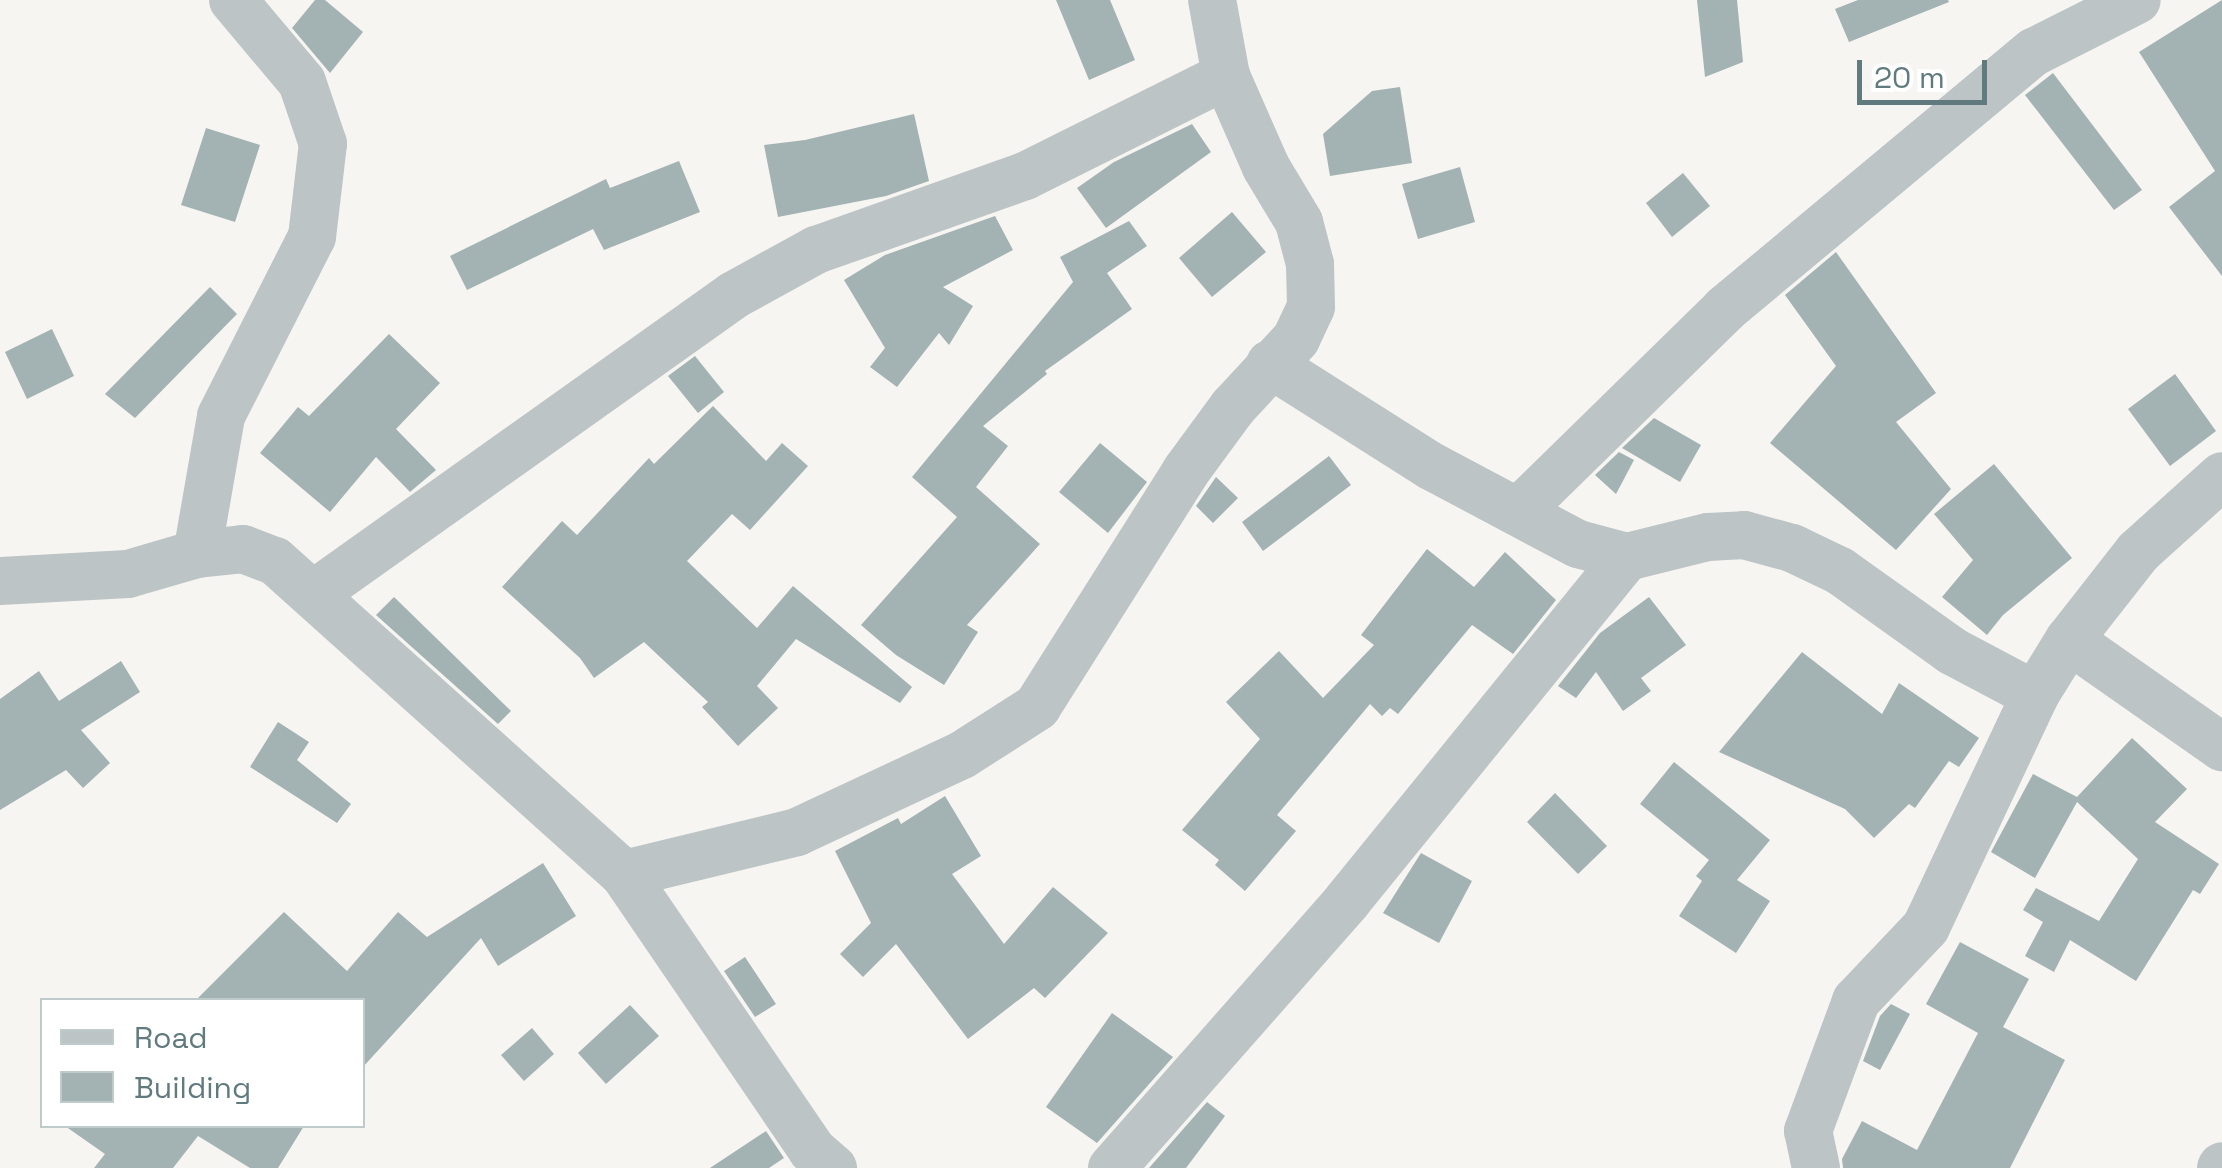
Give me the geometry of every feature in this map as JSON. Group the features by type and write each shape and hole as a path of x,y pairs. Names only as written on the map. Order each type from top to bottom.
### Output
{"street":[{"path":"197,554 220,416 312,237 323,144 302,82 233,0"},
{"path":"624,874 797,832 962,754 1037,707 1186,471 1270,364 1296,339 1311,306 1310,264 1298,222 1266,167 1226,76 1212,0"},
{"path":"1518,512 1725,309 2034,52 2137,0"},
{"path":"314,593 751,286 816,250 1025,176 1226,76"},
{"path":"1270,364 1431,466 1578,544 1627,558 1708,538 1744,535 1792,548 1840,572 1952,651 2035,695"},
{"path":"1816,1168 1808,1131 1856,1002 1926,927 2035,695 2068,640 2138,552 2222,476"},
{"path":"0,581 128,574 197,554 243,549 275,560 624,874 812,1150 833,1168"},
{"path":"1112,1168 1347,901 1627,558"},
{"path":"2068,640 2222,747"}],"building":[{"path":"315,0 325,0 363,32 330,73 292,28"},
{"path":"1056,0 1110,0 1135,60 1089,80"},
{"path":"1697,0 1737,0 1743,62 1705,77"},
{"path":"1858,0 1949,2 1849,42 1835,9"},
{"path":"2222,0 2222,276 2169,207 2215,171 2139,52"},
{"path":"2053,73 2142,190 2114,210 2025,95"},
{"path":"1400,87 1412,163 1330,176 1323,134 1372,91"},
{"path":"914,114 929,181 886,196 778,217 764,145 805,140"},
{"path":"1192,124 1211,152 1106,228 1077,188 1114,162"},
{"path":"206,128 260,145 235,222 181,205"},
{"path":"679,161 700,212 604,250 593,229 467,290 450,256 606,179 610,188"},
{"path":"1460,167 1475,222 1418,239 1402,184"},
{"path":"1683,173 1710,206 1672,237 1646,203"},
{"path":"1232,212 1266,252 1212,297 1179,258"},
{"path":"995,216 1013,250 943,287 973,306 949,345 939,333 897,387 870,367 885,348 844,280 885,255"},
{"path":"1129,221 1147,246 1107,273 1132,309 1045,371 1047,374 983,426 1008,446 976,487 1040,544 967,625 978,632 944,685 896,655 861,625 957,517 912,477 1073,282 1060,257"},
{"path":"1836,252 1936,393 1896,422 1951,489 1896,550 1770,443 1836,366 1785,295"},
{"path":"210,287 237,314 135,418 105,394"},
{"path":"52,329 74,376 27,399 5,352"},
{"path":"389,334 440,383 396,429 436,470 410,492 376,457 330,512 260,453 298,407 309,416"},
{"path":"695,356 724,392 698,413 668,376"},
{"path":"2175,374 2216,431 2170,466 2128,409"},
{"path":"713,406 766,461 782,443 808,466 750,530 732,514 687,561 757,628 793,586 912,687 900,703 796,639 757,686 778,708 738,746 702,707 708,702 644,642 594,678 580,658 502,587 562,521 577,535 649,458 654,464"},
{"path":"1654,418 1701,445 1680,482 1622,448"},
{"path":"1100,443 1147,482 1108,533 1059,492"},
{"path":"1619,452 1634,460 1616,494 1595,475"},
{"path":"1329,456 1351,485 1263,551 1242,522"},
{"path":"1994,464 2072,558 2003,615 1987,635 1942,597 1973,560 1934,514"},
{"path":"1216,477 1238,498 1213,523 1196,506"},
{"path":"1427,549 1474,587 1505,552 1556,600 1513,654 1472,625 1398,714 1390,708 1382,716 1370,704 1277,815 1296,831 1245,891 1215,865 1219,860 1182,830 1260,739 1226,702 1279,651 1323,698 1374,645 1361,635"},
{"path":"394,597 511,711 498,724 376,615"},
{"path":"1649,597 1686,645 1641,678 1651,691 1623,711 1596,672 1576,698 1558,686 1600,633"},
{"path":"1802,652 1882,714 1899,683 1979,738 1959,767 1949,761 1915,808 1909,804 1874,838 1845,809 1719,752"},
{"path":"121,661 140,692 81,730 110,763 83,788 66,770 0,810 0,699 39,671 59,701"},
{"path":"278,722 309,742 297,760 351,804 337,823 250,767"},
{"path":"2132,738 2187,789 2155,822 2219,864 2200,894 2193,890 2136,981 2070,940 2054,972 2025,956 2043,922 2023,910 2036,888 2099,921 2138,859 2077,802 2035,878 1991,852 2033,774 2077,797"},
{"path":"1674,762 1770,840 1737,880 1770,901 1736,953 1679,916 1702,881 1696,876 1709,860 1640,804"},
{"path":"1555,793 1607,846 1578,874 1527,822"},
{"path":"945,796 981,856 952,874 1004,944 1053,887 1108,933 1045,998 1034,988 968,1039 896,944 863,977 840,954 871,923 835,851 898,818 901,824"},
{"path":"1421,853 1472,881 1439,943 1383,913"},
{"path":"543,863 576,916 498,966 481,938 365,1065 365,998 198,998 284,912 347,971 398,912 427,937"},
{"path":"1960,942 2029,979 2003,1027 2065,1060 2010,1168 1843,1168 1842,1159 1862,1121 1917,1150 1978,1033 1926,1004"},
{"path":"745,957 776,1004 755,1017 724,971"},
{"path":"1891,1004 1910,1014 1880,1070 1863,1061 1880,1016"},
{"path":"630,1005 659,1036 606,1084 578,1053"},
{"path":"1112,1013 1173,1057 1097,1143 1046,1107"},
{"path":"532,1028 554,1054 524,1081 501,1055"},
{"path":"1207,1102 1225,1116 1186,1168 1149,1168"},
{"path":"68,1128 303,1128 278,1168 250,1168 198,1136 173,1168 94,1168 105,1154"},
{"path":"766,1131 784,1158 769,1168 710,1168"}]}
